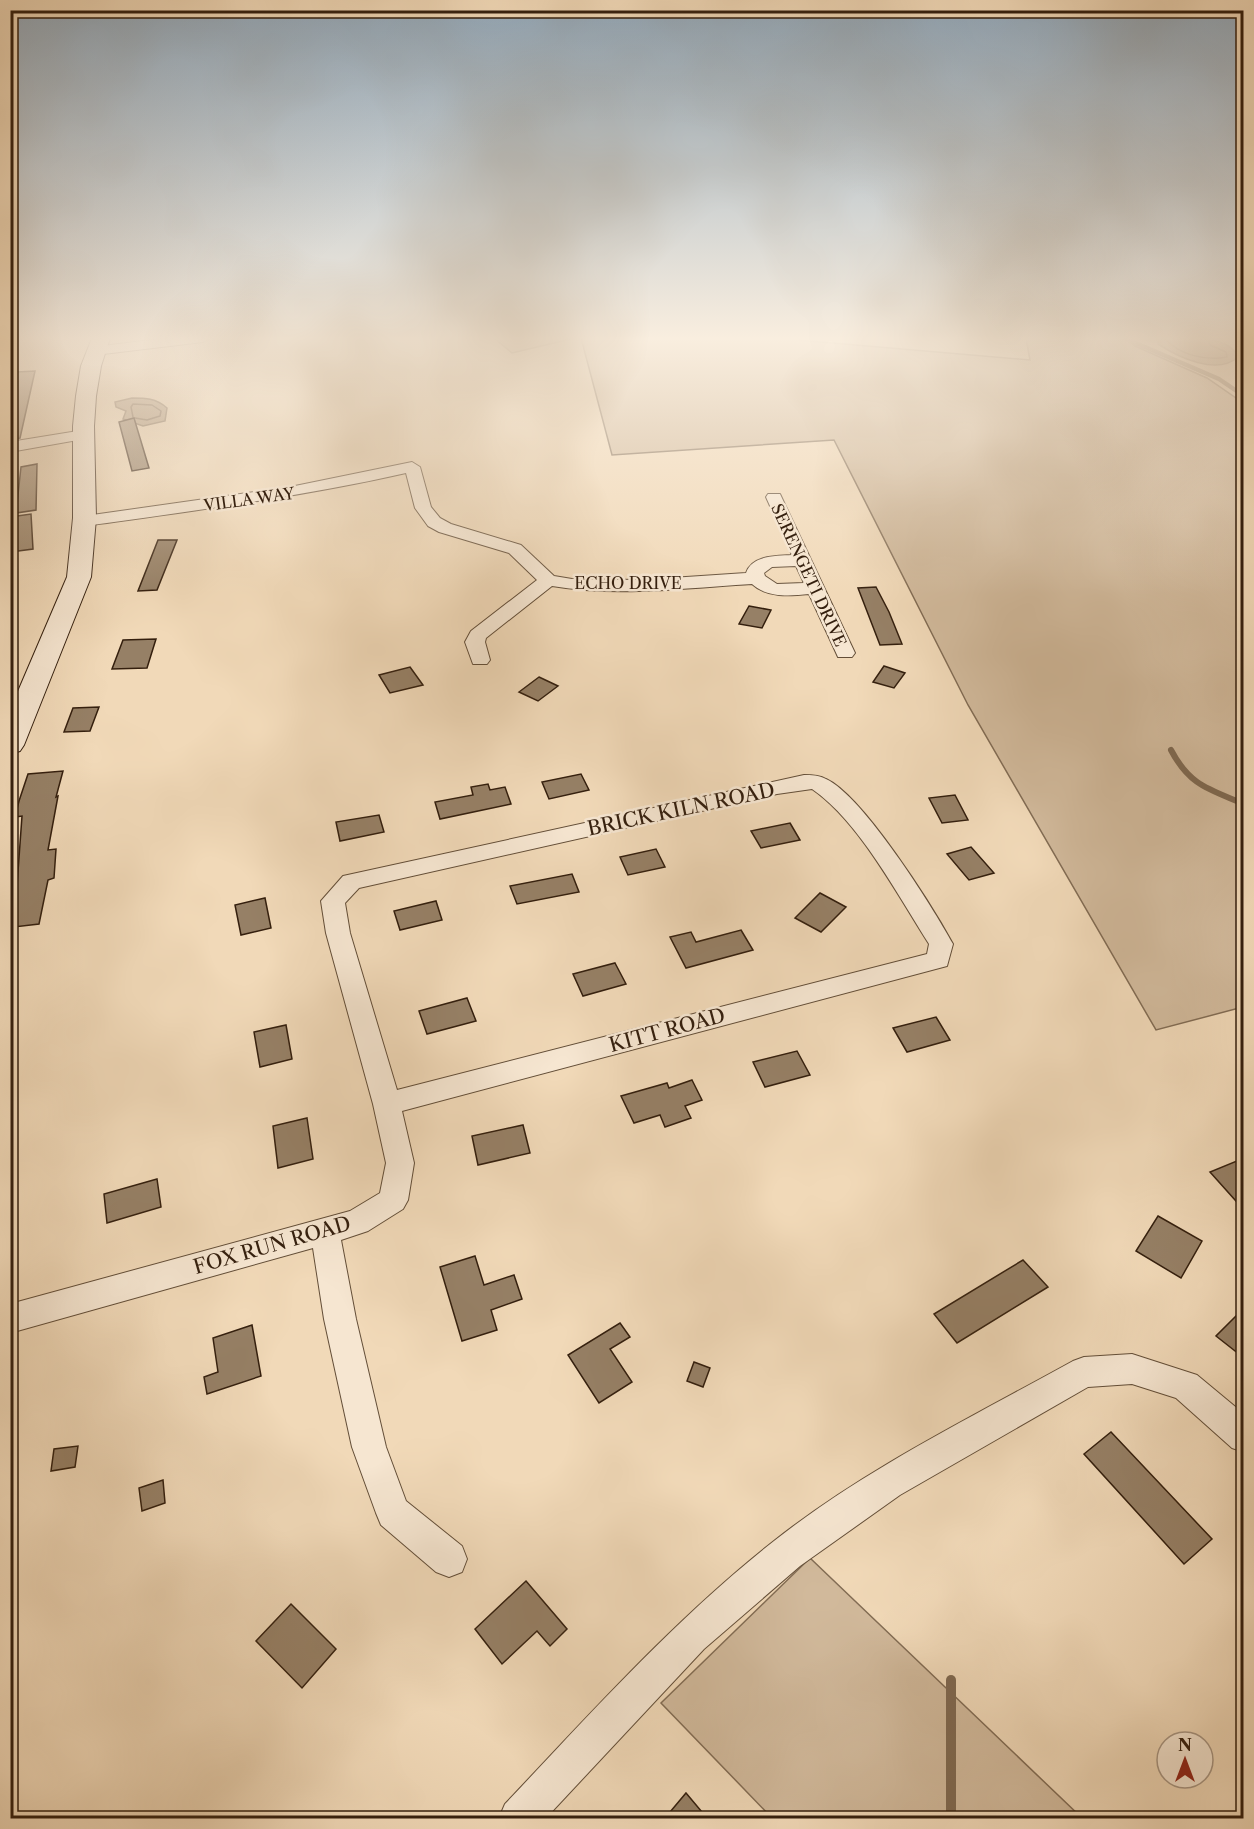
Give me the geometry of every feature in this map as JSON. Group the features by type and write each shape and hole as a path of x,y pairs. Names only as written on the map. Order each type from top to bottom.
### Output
{"street":[{"path":"13,733 79,577 85,521 85,423"},
{"path":"10,447 84,435"},
{"name":"VILLA WAY","path":"85,521 287,494 412,467"},
{"name":"ECHO DRIVE","path":"412,467 423,508 434,522 445,528 515,549 548,579 572,584 641,585 756,578 764,586 773,589 816,588"},
{"name":"SERENGETI DRIVE","path":"774,496 845,653"},
{"path":"756,578 755,571 768,562 803,560"},
{"path":"480,660 475,642 478,635 548,579"},
{"name":"BRICK KILN ROAD","path":"343,891 351,882 405,868 777,787 815,782 831,790 861,826 942,944 940,949"},
{"name":"FOX RUN ROAD","path":"10,1319 358,1222 393,1200 400,1163 387,1104 338,933 333,901 343,891"},
{"name":"KITT ROAD","path":"387,1104 938,960 940,949"},
{"path":"325,1232 340,1319 369,1447 393,1513 448,1559"},
{"path":"519,1818 691,1636 787,1553 888,1483 1084,1372 1132,1369 1186,1386 1244,1436"}],"shaded area":[{"path":"604,423 1243,423 1243,1007 1156,1030 968,705 834,440 612,455"},
{"path":"810,1558 1082,1818 772,1818 661,1703"}],"water":[{"path":"135,423 155,423 143,426"}],"building":[{"path":"10,423 23,423 20,438 10,440"},
{"path":"119,423 136,423 149,468 132,471"},
{"path":"37,464 36,510 16,513 21,467"},
{"path":"31,514 33,549 11,552 10,517"},
{"path":"158,540 177,540 157,590 138,591"},
{"path":"876,587 902,644 880,645 858,588"},
{"path":"749,606 771,610 762,628 739,624"},
{"path":"156,639 147,668 112,669 123,640"},
{"path":"884,666 905,673 894,688 873,682"},
{"path":"410,667 423,685 390,693 379,675"},
{"path":"539,677 558,686 538,701 519,692"},
{"path":"99,707 90,731 64,732 73,708"},
{"path":"63,771 56,797 58,796 48,850 56,849 54,878 48,880 39,924 14,927 22,816 15,817 19,801 28,774"},
{"path":"581,774 589,790 549,799 542,782"},
{"path":"488,784 490,790 505,787 511,804 440,819 435,802 473,795 471,787"},
{"path":"955,795 968,820 942,823 929,798"},
{"path":"379,815 384,832 340,841 336,822"},
{"path":"790,823 800,840 761,848 751,831"},
{"path":"971,847 994,873 969,880 947,854"},
{"path":"656,849 665,867 628,875 620,857"},
{"path":"572,874 579,892 517,904 510,886"},
{"path":"820,893 846,907 821,932 795,918"},
{"path":"265,898 271,928 241,935 235,905"},
{"path":"436,901 442,920 400,930 394,911"},
{"path":"741,930 753,950 686,968 670,937 691,932 696,942"},
{"path":"615,963 626,984 583,996 573,974"},
{"path":"467,998 476,1021 427,1034 419,1011"},
{"path":"936,1017 950,1040 907,1052 893,1028"},
{"path":"286,1025 292,1059 260,1067 254,1032"},
{"path":"797,1051 810,1075 765,1087 753,1062"},
{"path":"692,1080 702,1100 685,1106 691,1118 665,1127 660,1115 634,1123 621,1096 667,1083 669,1088"},
{"path":"307,1118 313,1159 278,1168 273,1126"},
{"path":"523,1125 530,1153 478,1165 472,1136"},
{"path":"1244,1158 1244,1210 1210,1172"},
{"path":"157,1179 161,1207 107,1223 104,1194"},
{"path":"1158,1216 1202,1241 1181,1278 1136,1251"},
{"path":"475,1256 484,1285 514,1275 522,1299 491,1310 497,1330 462,1341 440,1267"},
{"path":"1023,1260 1048,1287 957,1343 934,1314"},
{"path":"1244,1308 1244,1358 1216,1336"},
{"path":"620,1323 630,1337 610,1349 632,1382 599,1403 568,1355"},
{"path":"252,1325 261,1376 207,1394 204,1377 218,1372 213,1338"},
{"path":"694,1362 710,1368 703,1387 687,1381"},
{"path":"1111,1432 1212,1539 1184,1564 1084,1454"},
{"path":"78,1446 75,1467 51,1471 54,1449"},
{"path":"163,1480 165,1503 142,1511 139,1488"},
{"path":"526,1581 567,1629 550,1646 537,1631 502,1664 475,1629"},
{"path":"291,1604 336,1649 302,1688 256,1641"},
{"path":"686,1793 707,1818 665,1818"}],"waterway":[{"path":"1171,750 1186,772 1201,785 1244,804"},
{"path":"951,1680 951,1818"}]}
